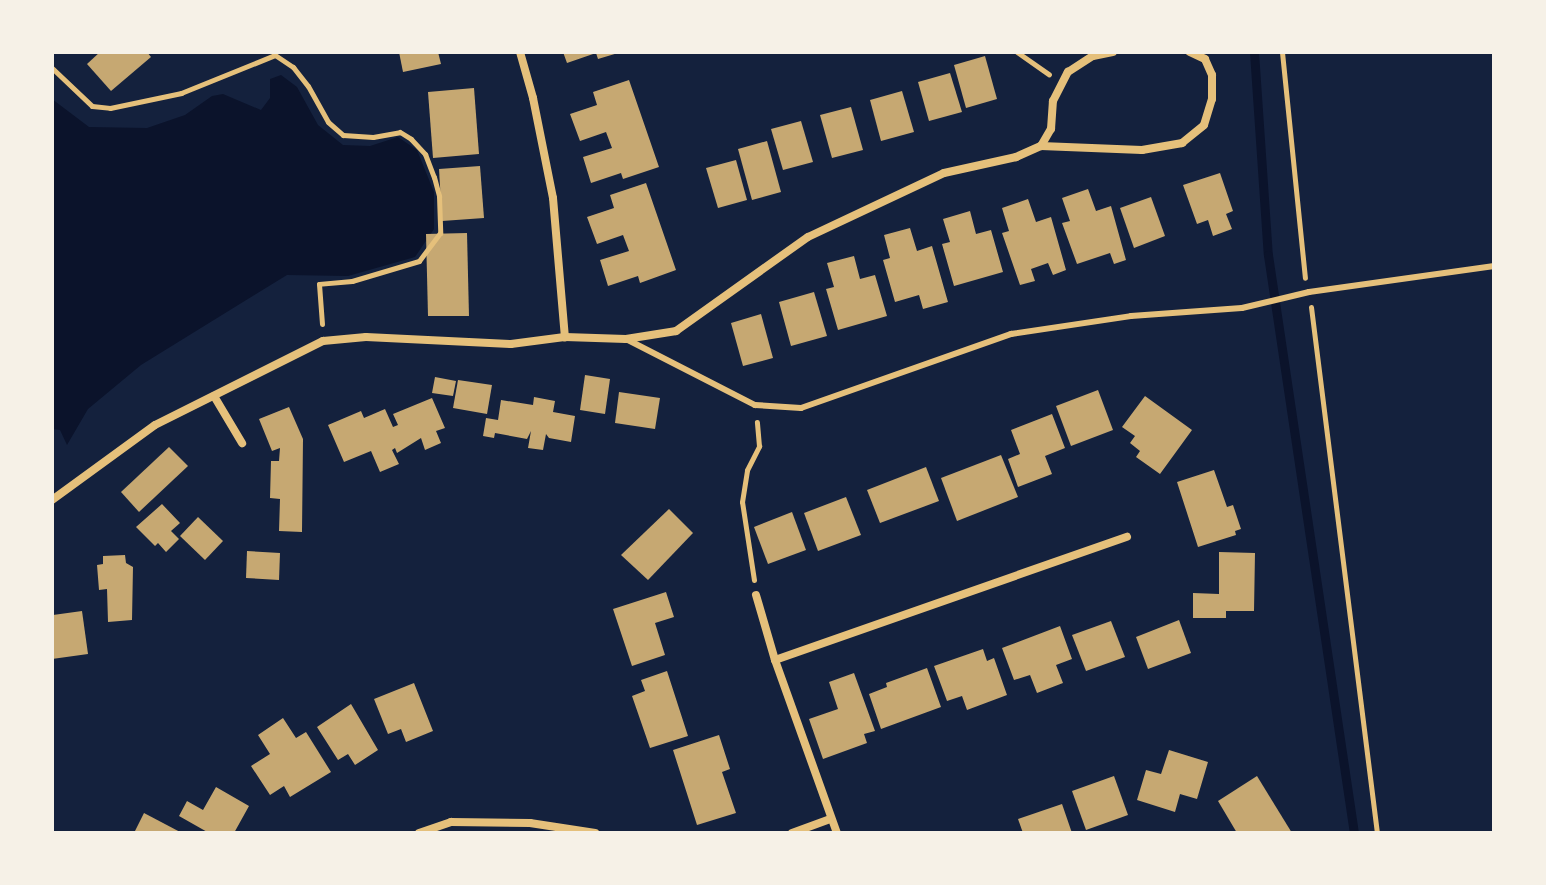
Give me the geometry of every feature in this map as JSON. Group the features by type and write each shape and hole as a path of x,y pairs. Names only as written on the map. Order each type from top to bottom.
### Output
{"street":[{"path":"520,52 533,98 553,198 565,337"},
{"path":"1041,146 1051,129 1053,101 1068,72 1093,56 1113,52"},
{"path":"52,500 155,425 323,341 366,337 511,344 565,337 626,339 676,331 808,237 944,173 1016,157 1041,146 1142,150 1182,143 1204,125 1212,99 1212,75 1205,59 1190,52"},
{"path":"214,396 242,443"},
{"path":"775,660 1127,537"},
{"path":"756,595 775,660 837,833"},
{"path":"792,833 830,819"},
{"path":"419,833 451,822 530,823 595,833"}],"lane":[{"path":"626,339 755,405 801,408 1011,334 1131,316 1260,305 1309,292 1494,266"}],"path":[{"path":"1017,52 1062,83"},
{"path":"1282,52 1377,833"},
{"path":"52,68 92,106 110,108 181,93 275,55 300,76 328,122 343,135 365,138 400,132 411,139 425,154 434,177 439,196 440,233 419,261 352,281 319,284 323,341"},
{"path":"755,405 759,446 747,470 742,502 756,595"}],"water":[{"path":"281,75 297,87 318,125 343,145 370,146 398,137 417,150 434,192 434,229 415,257 348,276 287,275 141,365 88,409 67,445 60,430 52,429 52,99 89,127 147,128 185,115 212,96 223,94 261,110 270,98 270,79"}],"building":[{"path":"100,52 147,52 151,57 111,91 87,64"},
{"path":"399,52 438,52 441,64 403,72"},
{"path":"563,52 618,53 598,59 596,53 567,63"},
{"path":"985,56 997,99 966,108 954,65"},
{"path":"950,73 962,112 929,121 918,82"},
{"path":"629,80 659,167 623,179 621,173 591,183 583,157 612,148 606,132 580,141 570,114 597,105 593,92"},
{"path":"474,88 479,154 433,158 428,92"},
{"path":"902,91 914,132 881,141 870,100"},
{"path":"851,107 863,150 832,158 820,115"},
{"path":"801,121 813,162 783,170 771,129"},
{"path":"767,141 781,192 752,200 738,149"},
{"path":"736,160 747,200 718,208 706,168"},
{"path":"480,166 484,218 442,221 439,169"},
{"path":"1220,173 1233,211 1226,214 1232,229 1213,236 1208,220 1197,224 1183,185"},
{"path":"646,183 676,270 640,283 638,276 608,286 600,260 629,251 623,235 597,244 587,217 614,208 610,195"},
{"path":"1088,189 1096,211 1111,206 1126,260 1114,264 1110,253 1077,264 1062,223 1070,221 1062,198"},
{"path":"1151,197 1165,236 1134,248 1120,208"},
{"path":"1028,199 1036,222 1051,217 1066,270 1053,275 1048,263 1031,269 1035,281 1020,285 1002,233 1009,231 1002,208"},
{"path":"970,211 976,234 991,230 1003,272 954,286 942,244 950,242 943,219"},
{"path":"910,228 917,251 932,246 948,302 923,309 919,295 895,302 883,260 890,258 884,235"},
{"path":"467,233 469,316 428,316 426,234"},
{"path":"854,256 860,279 875,275 887,316 838,330 826,289 834,287 827,263"},
{"path":"814,292 827,336 791,346 779,302"},
{"path":"761,314 773,358 743,366 731,323"},
{"path":"585,375 610,379 605,414 580,410"},
{"path":"435,377 456,381 453,396 432,393"},
{"path":"458,380 492,385 487,414 453,408"},
{"path":"1098,390 1113,430 1071,446 1056,406"},
{"path":"619,392 660,398 655,429 615,423"},
{"path":"1145,396 1192,430 1160,474 1136,457 1140,451 1130,443 1135,436 1122,427"},
{"path":"534,397 555,401 553,412 575,416 571,442 549,438 546,434 543,450 528,448 531,431 527,439 495,433 494,438 483,436 486,418 498,420 501,400 533,405"},
{"path":"432,398 445,428 436,431 441,443 425,450 421,438 397,453 395,448 392,450 399,464 380,472 371,451 344,462 328,425 361,411 364,418 385,409 393,427 398,425 393,414"},
{"path":"289,407 303,439 302,532 279,531 280,499 270,498 271,461 279,461 280,448 272,451 259,419"},
{"path":"1052,414 1065,448 1045,456 1052,474 1018,487 1008,459 1020,454 1011,430"},
{"path":"169,447 188,466 139,512 121,492"},
{"path":"1001,455 1018,497 957,521 941,478"},
{"path":"926,467 939,501 880,523 867,490"},
{"path":"1214,470 1227,507 1233,505 1241,529 1235,531 1236,535 1198,547 1177,482"},
{"path":"846,497 861,535 818,551 804,513"},
{"path":"162,504 180,523 171,531 179,539 166,552 158,543 155,546 136,527"},
{"path":"669,509 693,533 648,580 621,555"},
{"path":"792,512 806,550 768,564 754,527"},
{"path":"198,517 223,541 205,560 180,536"},
{"path":"247,551 280,553 279,580 246,578"},
{"path":"1219,552 1255,553 1254,611 1226,611 1226,618 1193,618 1193,593 1219,594"},
{"path":"125,555 126,563 133,567 132,620 108,622 107,589 99,590 97,565 103,564 103,556"},
{"path":"666,592 674,617 655,623 665,655 632,666 613,609"},
{"path":"82,611 88,654 52,659 53,615"},
{"path":"1179,620 1191,653 1148,669 1136,637"},
{"path":"1111,621 1125,657 1086,671 1072,635"},
{"path":"1060,626 1072,659 1056,665 1063,683 1037,693 1030,675 1014,680 1002,648"},
{"path":"983,649 987,661 994,658 1007,695 967,710 962,696 947,701 934,666"},
{"path":"927,668 941,707 881,729 869,694 887,687 886,683"},
{"path":"667,671 688,736 650,748 632,696 645,691 641,680"},
{"path":"854,673 875,731 864,734 867,743 823,759 809,719 838,709 829,682"},
{"path":"414,683 433,731 406,742 401,729 388,734 374,699"},
{"path":"351,704 378,750 355,765 348,754 338,760 317,727"},
{"path":"283,718 296,738 306,732 331,772 290,797 284,786 270,795 251,766 270,754 258,735"},
{"path":"719,735 730,769 722,772 736,813 697,825 673,750"},
{"path":"1169,750 1208,762 1197,799 1180,794 1175,812 1137,800 1146,770 1161,774"},
{"path":"1114,776 1128,815 1086,830 1072,791"},
{"path":"1257,776 1292,833 1237,833 1218,801"},
{"path":"216,787 249,806 234,833 209,833 179,816 187,801 203,810"},
{"path":"1062,804 1072,833 1023,833 1018,819"},
{"path":"144,813 182,833 134,833"}],"waterway":[{"path":"1254,52 1268,255 1354,833"}]}
